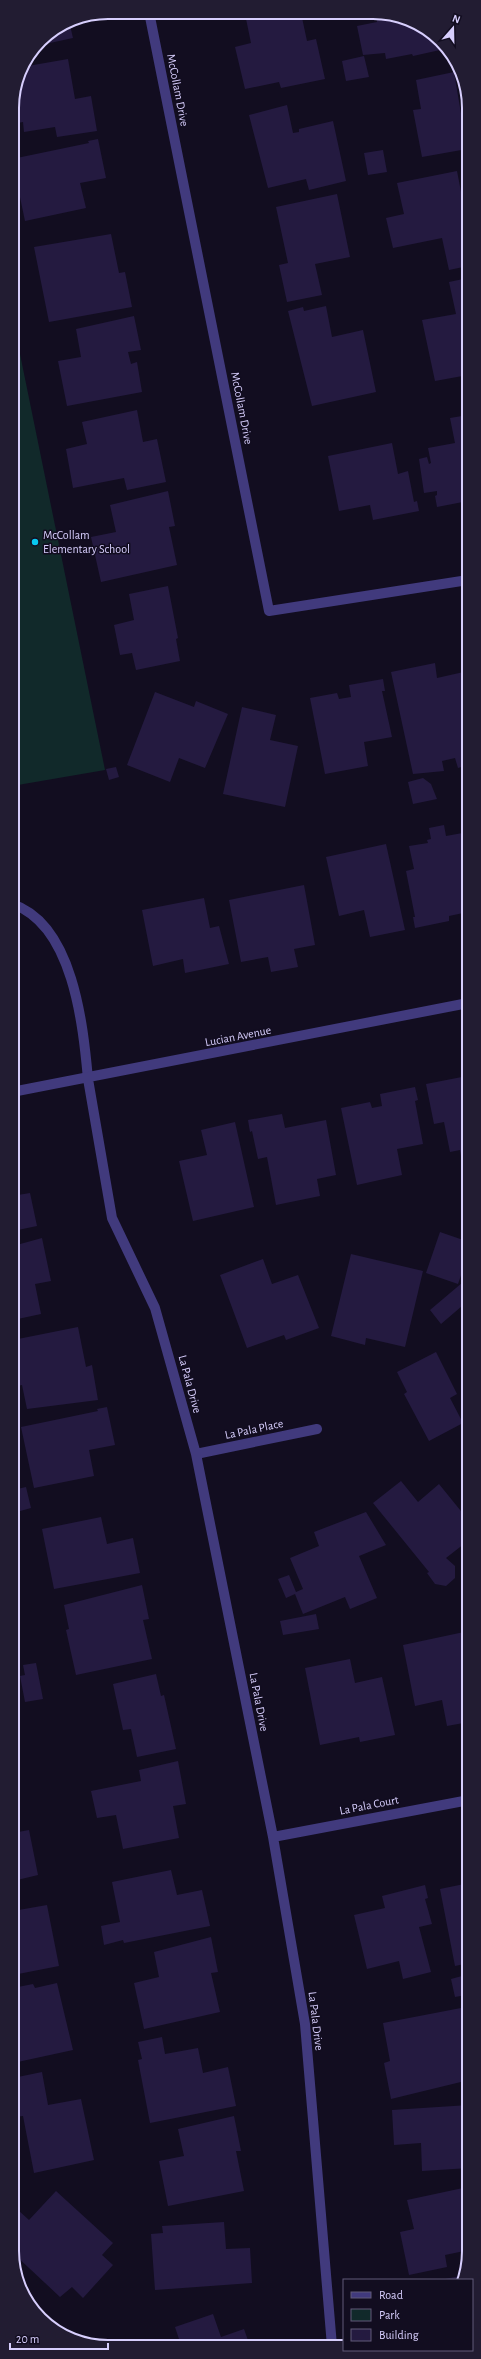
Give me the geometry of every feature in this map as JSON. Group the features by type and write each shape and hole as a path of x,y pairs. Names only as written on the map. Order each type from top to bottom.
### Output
{"street":[{"name":"McCollam Drive","path":"150,19 270,611 462,581"},
{"name":"La Pala Drive","path":"19,906 24,907 52,934 70,975 84,1035 88,1078 112,1218 155,1308 196,1454 273,1837 305,2024 331,2340"},
{"name":"Lucian Avenue","path":"19,1091 462,1004"},
{"name":"La Pala Place","path":"196,1454 317,1429"},
{"name":"La Pala Court","path":"273,1837 462,1801"}],"green space":[{"path":"19,349 105,770 19,785"}],"building":[{"path":"246,19 302,19 307,41 316,39 325,79 281,88 279,82 245,89 235,47 251,43"},
{"path":"376,19 396,22 418,31 433,42 433,48 439,48 443,53 441,53 440,50 413,56 412,54 386,59 385,53 363,55 357,26 377,22"},
{"path":"71,28 73,38 46,44 58,34"},
{"path":"364,56 369,77 346,81 342,61"},
{"path":"68,59 75,99 91,96 97,131 57,137 55,127 24,132 23,122 19,123 19,102 22,85 29,66"},
{"path":"454,72 462,119 462,150 422,157 413,110 421,109 416,80"},
{"path":"287,105 293,133 299,132 299,129 333,121 346,181 309,190 306,179 268,188 249,115"},
{"path":"98,139 106,178 80,183 86,208 25,221 19,192 19,158 89,143 88,141"},
{"path":"383,150 387,172 368,175 364,153"},
{"path":"457,171 462,197 462,267 449,270 442,238 393,248 386,218 404,214 397,183"},
{"path":"337,194 350,257 315,264 322,295 287,302 279,265 288,263 276,207"},
{"path":"111,234 119,273 125,272 132,307 49,322 34,247"},
{"path":"462,279 462,376 435,381 422,320 456,314 449,282"},
{"path":"326,306 332,337 363,330 376,392 312,406 288,311 303,307 304,311"},
{"path":"134,316 141,350 128,352 131,364 137,362 142,392 67,406 58,361 81,357 76,329"},
{"path":"137,410 143,442 157,439 166,482 127,490 124,478 73,488 66,449 87,444 82,422"},
{"path":"462,416 462,502 437,507 435,496 437,495 437,491 424,493 419,459 427,457 429,464 431,463 428,448 455,443 450,418"},
{"path":"392,443 398,474 408,471 414,502 417,501 419,511 373,520 370,505 339,511 328,456"},
{"path":"168,491 175,526 169,527 177,565 101,582 91,537 116,532 110,505"},
{"path":"168,586 178,638 176,639 180,661 136,670 132,653 120,655 114,625 134,620 129,594"},
{"path":"435,663 437,678 462,672 462,767 458,768 455,758 442,761 444,771 413,774 391,672"},
{"path":"383,679 385,691 382,691 392,737 364,742 368,766 325,774 310,698 337,693 339,699 351,697 349,685"},
{"path":"155,692 194,707 196,701 228,714 205,768 179,758 170,782 127,765"},
{"path":"242,707 276,715 270,740 298,746 285,807 223,794"},
{"path":"116,767 119,777 109,780 106,769"},
{"path":"423,778 431,784 437,799 413,804 408,782"},
{"path":"444,825 446,836 462,833 462,913 449,916 449,921 415,928 413,917 415,917 406,871 414,869 409,846 428,843 427,840 431,839 429,828"},
{"path":"386,844 405,930 370,937 364,910 339,916 326,857"},
{"path":"304,885 315,945 294,949 298,967 271,972 268,957 241,962 229,900"},
{"path":"204,898 210,928 219,926 229,964 185,973 183,959 153,966 142,910"},
{"path":"462,1077 462,1163 460,1150 450,1152 444,1122 434,1124 426,1084"},
{"path":"415,1087 418,1100 415,1101 423,1144 397,1149 402,1175 357,1185 341,1108 370,1102 372,1108 382,1106 380,1094"},
{"path":"282,1114 285,1128 326,1120 336,1175 317,1179 320,1196 276,1205 267,1157 258,1159 248,1120"},
{"path":"235,1122 254,1207 193,1221 179,1161 207,1155 201,1130"},
{"path":"30,1193 37,1226 19,1230 19,1195"},
{"path":"440,1232 462,1240 462,1272 458,1284 426,1273"},
{"path":"42,1238 51,1281 35,1284 41,1314 19,1319 19,1244"},
{"path":"351,1254 423,1271 405,1347 366,1338 365,1345 331,1336"},
{"path":"263,1259 272,1284 298,1275 319,1328 286,1340 284,1335 247,1348 220,1275"},
{"path":"462,1283 462,1306 441,1324 430,1310"},
{"path":"78,1327 86,1367 92,1365 98,1400 27,1409 22,1385 19,1386 19,1339"},
{"path":"436,1352 457,1394 450,1398 462,1424 429,1441 404,1394 407,1392 397,1372"},
{"path":"107,1407 115,1445 89,1450 94,1476 34,1488 21,1427 98,1411 97,1409"},
{"path":"401,1481 418,1502 439,1484 462,1512 462,1545 446,1558 455,1566 455,1578 446,1586 435,1584 427,1573 429,1572 373,1503"},
{"path":"26,1487 31,1508 19,1511 19,1489"},
{"path":"366,1512 386,1545 359,1556 377,1598 350,1609 345,1597 303,1614 295,1594 286,1598 278,1579 289,1575 296,1592 303,1589 290,1558 319,1546 314,1532"},
{"path":"101,1517 107,1544 133,1538 140,1573 54,1589 42,1529"},
{"path":"142,1585 149,1619 143,1620 152,1659 76,1675 66,1630 69,1629 64,1605"},
{"path":"316,1614 319,1629 283,1635 280,1621"},
{"path":"462,1632 462,1723 447,1726 442,1700 415,1706 403,1645"},
{"path":"350,1659 355,1683 382,1677 395,1735 360,1742 359,1737 320,1745 305,1668"},
{"path":"36,1663 43,1699 25,1702 20,1676 25,1675 23,1665"},
{"path":"156,1674 161,1696 164,1695 176,1749 137,1757 131,1729 123,1730 113,1684"},
{"path":"178,1761 186,1804 173,1806 179,1838 123,1849 116,1815 97,1818 91,1791 141,1781 139,1770"},
{"path":"29,1830 38,1875 19,1880 19,1832"},
{"path":"171,1870 177,1895 202,1890 210,1926 124,1943 123,1940 104,1945 101,1926 120,1922 112,1882"},
{"path":"462,1884 462,1964 455,1966 440,1889"},
{"path":"425,1885 428,1898 425,1899 432,1924 419,1927 431,1972 403,1979 399,1961 367,1969 354,1915 385,1908 382,1896"},
{"path":"47,1905 59,1966 19,1974 19,1910"},
{"path":"211,1937 218,1972 211,1973 220,2012 144,2029 134,1983 159,1977 154,1952"},
{"path":"462,1976 462,1996 455,1997 451,1979"},
{"path":"57,1983 73,2050 19,2062 19,1987 33,1984 35,1988"},
{"path":"461,2008 462,2082 391,2099 384,2063 390,2061 383,2023"},
{"path":"162,2037 165,2054 198,2048 203,2073 228,2067 236,2106 150,2123 138,2060 142,2059 138,2042"},
{"path":"42,2072 48,2105 81,2099 94,2160 34,2173 23,2116 19,2116 19,2077"},
{"path":"462,2105 462,2168 422,2171 421,2143 394,2145 392,2110"},
{"path":"234,2116 241,2151 236,2151 244,2191 168,2206 159,2161 184,2156 178,2129"},
{"path":"462,2188 462,2251 445,2255 447,2267 409,2275 400,2232 414,2229 407,2200"},
{"path":"56,2191 113,2243 102,2255 113,2265 83,2298 72,2287 60,2297 20,2259 19,2211 29,2220"},
{"path":"224,2222 226,2249 250,2248 252,2283 155,2290 151,2234 163,2233 162,2226"},
{"path":"458,2276 457,2279 445,2279"},
{"path":"213,2314 221,2337 244,2329 248,2340 179,2340 175,2327"}],"place":[{"name":"McCollam Elementary School","path":"35,542"}]}
